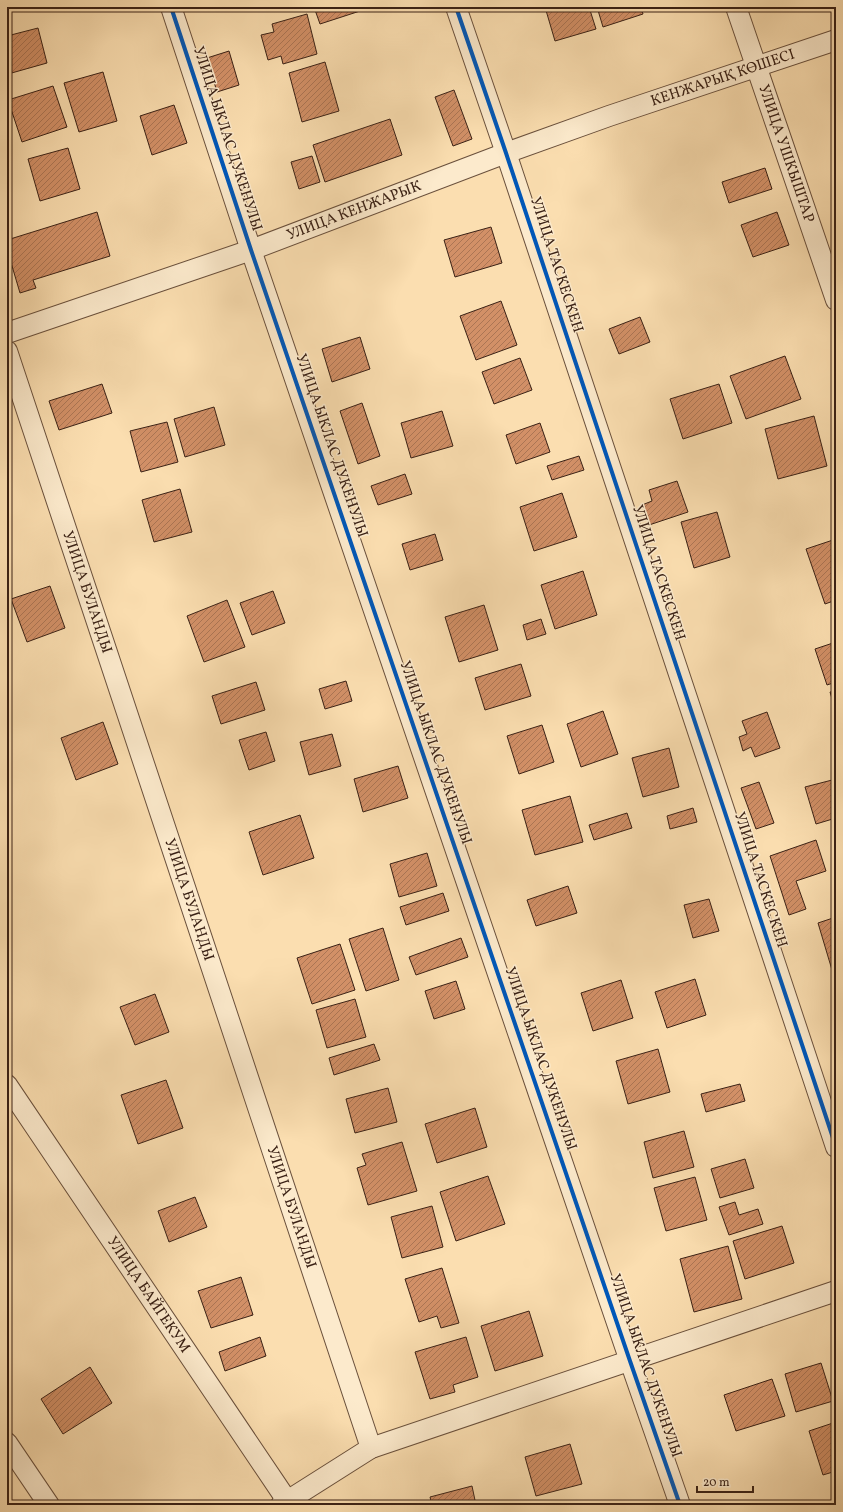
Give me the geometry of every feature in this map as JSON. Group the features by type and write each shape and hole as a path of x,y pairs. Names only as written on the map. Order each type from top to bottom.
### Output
{"street":[{"name":"УЛИЦА ЫКЛАС ДУКЕНУЛЫ","path":"171,7 251,250 680,1505"},
{"name":"УЛИЦА ТАСКЕСКЕН","path":"456,7 506,153 836,1147"},
{"name":"УЛИЦА УШКЫШТАР","path":"736,7 836,300"},
{"name":"КЕНЖАРЫҚ КӨШЕСІ","path":"609,116 836,40"},
{"name":"УЛИЦА КЕНЖАРЫК","path":"7,334 251,250 506,153 609,116"},
{"name":"УЛИЦА БУЛАНДЫ","path":"7,351 371,1448"},
{"name":"УЛИЦА БАЙГЕКУМ","path":"7,1085 286,1504"},
{"path":"286,1504 371,1448 836,1291"},
{"path":"7,1443 49,1505"}],"building":[{"path":"314,7 358,7 360,11 320,24"},
{"path":"545,7 589,7 596,29 555,41"},
{"path":"597,7 641,7 643,14 603,27"},
{"path":"307,14 317,54 283,64 281,56 268,60 261,35 274,32 272,24"},
{"path":"38,28 47,63 8,74 7,36"},
{"path":"229,51 239,85 217,92 207,58"},
{"path":"325,62 339,111 302,122 289,73"},
{"path":"103,72 117,121 79,132 64,83"},
{"path":"53,86 67,127 22,142 8,100"},
{"path":"454,90 472,139 453,146 435,97"},
{"path":"174,105 187,143 152,155 140,116"},
{"path":"390,119 402,155 325,182 313,145"},
{"path":"68,148 80,189 40,201 28,159"},
{"path":"312,156 320,182 299,189 291,162"},
{"path":"765,168 772,189 729,203 722,182"},
{"path":"97,212 110,256 33,280 36,288 20,293 7,249 7,240"},
{"path":"777,212 789,245 753,257 741,225"},
{"path":"491,227 502,263 455,277 444,240"},
{"path":"501,301 517,345 476,360 460,316"},
{"path":"640,317 650,342 619,354 609,329"},
{"path":"360,337 370,369 332,382 322,349"},
{"path":"785,356 801,399 746,419 730,376"},
{"path":"520,358 532,390 494,404 482,372"},
{"path":"102,384 112,413 59,430 49,401"},
{"path":"719,384 732,423 683,439 670,399"},
{"path":"362,403 380,456 358,464 340,411"},
{"path":"214,407 225,445 185,457 174,419"},
{"path":"442,411 453,446 411,458 401,423"},
{"path":"814,416 827,466 778,479 765,429"},
{"path":"167,422 178,462 141,472 130,431"},
{"path":"540,423 550,452 516,464 506,435"},
{"path":"579,456 584,470 552,480 547,466"},
{"path":"405,474 412,494 378,505 371,486"},
{"path":"677,481 688,512 649,525 642,505 652,501 649,490"},
{"path":"180,489 192,532 154,542 142,500"},
{"path":"562,493 577,537 534,551 520,507"},
{"path":"717,512 730,557 694,568 681,522"},
{"path":"435,534 443,560 410,570 402,544"},
{"path":"836,539 836,600 825,604 806,549"},
{"path":"583,571 597,615 555,629 541,585"},
{"path":"50,586 65,628 27,642 11,599"},
{"path":"273,591 285,623 252,635 240,603"},
{"path":"227,600 245,647 204,662 187,616"},
{"path":"484,605 498,650 459,662 445,617"},
{"path":"541,619 546,634 527,640 523,625"},
{"path":"836,642 836,682 827,685 815,649"},
{"path":"521,664 531,696 485,710 475,678"},
{"path":"346,681 352,701 325,709 319,689"},
{"path":"256,682 265,710 221,724 212,696"},
{"path":"836,691 836,712 830,692"},
{"path":"603,711 618,754 581,767 567,724"},
{"path":"767,712 780,748 755,757 751,747 743,751 739,737 747,734 742,721"},
{"path":"103,722 118,764 76,780 61,738"},
{"path":"542,725 554,762 519,774 507,736"},
{"path":"266,732 275,761 249,770 239,740"},
{"path":"332,734 341,766 309,775 300,742"},
{"path":"669,748 679,787 643,797 632,758"},
{"path":"398,766 408,798 363,812 354,779"},
{"path":"836,779 836,818 816,824 805,787"},
{"path":"759,782 774,823 756,829 741,788"},
{"path":"570,796 583,842 535,855 522,810"},
{"path":"693,808 697,822 670,829 667,816"},
{"path":"627,813 632,828 594,840 589,825"},
{"path":"300,815 314,858 263,875 249,832"},
{"path":"816,840 826,871 796,881 806,909 789,915 770,856"},
{"path":"427,853 437,886 399,897 390,864"},
{"path":"568,886 577,913 536,926 527,900"},
{"path":"443,893 449,911 406,925 400,907"},
{"path":"709,899 719,931 693,938 684,905"},
{"path":"836,917 836,969 832,970 818,923"},
{"path":"383,928 399,980 366,991 349,939"},
{"path":"461,938 468,957 416,975 409,957"},
{"path":"340,944 355,990 312,1004 297,958"},
{"path":"695,979 706,1015 667,1028 655,992"},
{"path":"621,980 633,1018 593,1031 581,993"},
{"path":"456,981 465,1009 434,1019 425,991"},
{"path":"155,994 169,1032 135,1045 120,1007"},
{"path":"355,999 366,1037 327,1048 316,1010"},
{"path":"374,1044 380,1060 334,1075 329,1058"},
{"path":"658,1049 670,1092 628,1104 616,1061"},
{"path":"166,1080 183,1128 138,1144 121,1095"},
{"path":"740,1084 745,1101 706,1112 701,1094"},
{"path":"388,1088 397,1122 355,1133 346,1099"},
{"path":"475,1108 487,1147 437,1163 425,1124"},
{"path":"684,1131 694,1167 653,1178 644,1142"},
{"path":"402,1142 417,1191 368,1205 357,1168 366,1165 362,1154"},
{"path":"745,1159 754,1188 720,1198 711,1169"},
{"path":"488,1176 505,1224 456,1241 440,1192"},
{"path":"695,1177 707,1220 666,1231 654,1188"},
{"path":"195,1197 207,1227 169,1242 158,1211"},
{"path":"735,1202 739,1215 758,1209 763,1224 729,1235 719,1207"},
{"path":"432,1206 443,1247 402,1258 391,1217"},
{"path":"782,1226 794,1263 745,1279 733,1241"},
{"path":"728,1246 742,1299 694,1312 680,1259"},
{"path":"442,1268 459,1323 441,1328 437,1316 419,1322 405,1279"},
{"path":"241,1277 253,1315 211,1328 198,1291"},
{"path":"529,1311 543,1356 495,1371 481,1326"},
{"path":"260,1337 266,1356 225,1371 219,1352"},
{"path":"466,1337 478,1377 453,1385 455,1392 430,1399 415,1352"},
{"path":"821,1363 833,1401 796,1412 785,1374"},
{"path":"90,1367 112,1403 63,1434 41,1399"},
{"path":"772,1379 785,1416 736,1431 724,1395"},
{"path":"836,1422 836,1471 823,1475 809,1431"},
{"path":"570,1444 582,1484 536,1496 525,1457"},
{"path":"472,1486 476,1505 432,1505 430,1497"}],"cycle path":[{"path":"171,7 251,250 680,1505"},
{"path":"456,7 506,153 836,1147"}]}
